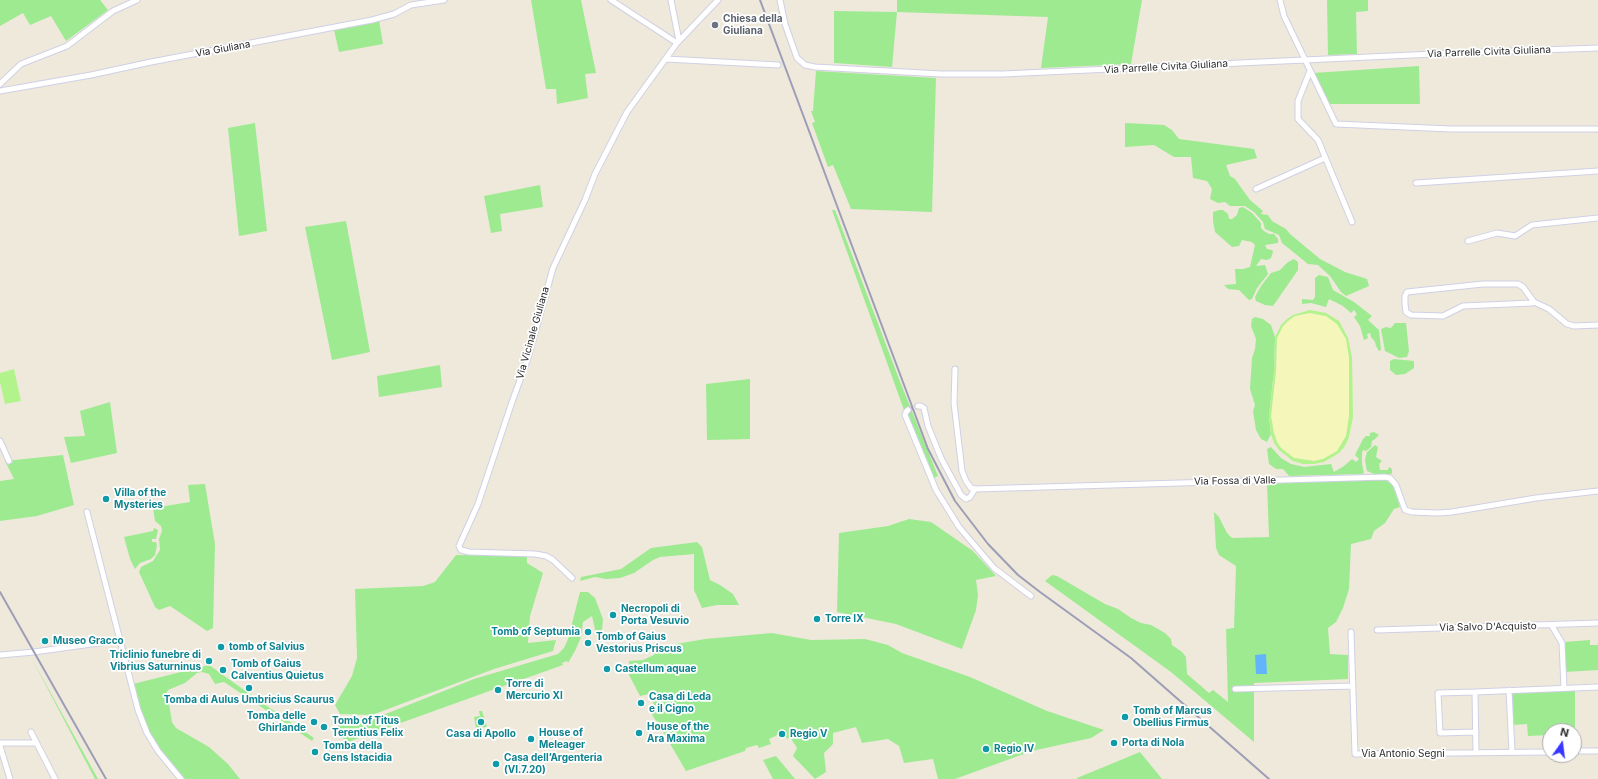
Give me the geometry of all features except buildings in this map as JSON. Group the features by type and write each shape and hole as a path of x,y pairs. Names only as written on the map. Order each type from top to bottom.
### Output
{"street":[{"path":"0,84 21,64 67,46 113,11 138,0"},
{"name":"Via Giuliana","path":"0,91 91,75 151,62 372,20 394,14 411,6 444,0"},
{"path":"611,0 678,42"},
{"path":"671,0 678,42"},
{"path":"678,42 718,0"},
{"name":"Via Parrelle Civita Giuliana","path":"780,0 785,24 797,58 800,62 810,66 972,75 1078,72 1455,53 1598,48"},
{"path":"1280,0 1284,16 1336,124 1451,129 1598,129"},
{"name":"Via Vicinale Giuliana","path":"572,578 553,560 546,556 535,554 468,552 461,550 459,546 478,504 528,358 544,296 558,256 585,200 595,174 626,112 678,42"},
{"path":"666,59 778,65"},
{"path":"1310,71 1298,101 1298,119 1318,140 1352,222"},
{"path":"1256,189 1325,158"},
{"path":"1416,183 1598,171"},
{"path":"1468,241 1497,233 1515,236 1532,225 1598,218"},
{"path":"1534,302 1523,286 1518,284 1483,284 1407,292 1405,296 1406,312 1411,315 1444,316 1463,306 1534,302 1549,308 1570,326 1598,325"},
{"path":"918,406 924,408 928,426 941,458 961,495 966,499 970,497 975,489 971,488 962,471 954,403 955,369"},
{"path":"908,410 905,415 936,490 959,527 994,568 1031,596"},
{"path":"0,441 9,461"},
{"name":"Via Fossa di Valle","path":"975,489 1385,477 1390,478 1396,485 1405,510 1412,512 1438,513 1536,498 1598,491"},
{"path":"87,512 138,710 147,733 158,751 181,779"},
{"name":"Via Salvo D'Acquisto","path":"1377,630 1552,626 1598,623"},
{"path":"1552,626 1562,643 1564,688"},
{"name":"Via Antonio Segni","path":"1351,632 1355,754 1542,752"},
{"path":"0,655 34,652 120,640"},
{"path":"1235,689 1353,686"},
{"path":"1476,732 1440,733 1438,694 1598,687 1598,692"},
{"path":"1509,690 1512,752"},
{"path":"1475,692 1476,753"},
{"path":"31,732 55,779"},
{"path":"10,779 0,745 36,743"},
{"path":"1582,751 1598,751"}],"green space":[{"path":"0,0 100,0 108,10 66,41 51,16 30,25 23,13 0,26"},
{"path":"531,0 581,0 596,73 585,74 588,98 557,104 556,89 546,89"},
{"path":"897,0 1142,0 1131,64 1041,68 1048,17 897,12"},
{"path":"1327,0 1368,0 1368,11 1356,12 1357,54 1328,55"},
{"path":"834,11 897,12 892,67 834,63"},
{"path":"379,20 383,44 339,52 334,30"},
{"path":"1419,66 1420,104 1328,104 1313,73"},
{"path":"816,71 936,78 932,212 851,209 833,165 828,167 812,123 815,122 811,111 813,111"},
{"path":"255,123 267,231 239,236 228,128"},
{"path":"1125,123 1164,125 1172,130 1179,139 1254,149 1257,158 1226,165 1230,176 1235,179 1250,200 1263,211 1261,214 1268,215 1272,221 1286,229 1320,259 1345,272 1367,279 1369,286 1346,296 1341,292 1330,276 1318,265 1308,264 1282,243 1279,235 1265,229 1263,222 1254,212 1245,206 1230,206 1225,202 1218,203 1210,199 1212,189 1207,181 1193,178 1191,157 1174,157 1154,145 1125,147"},
{"path":"540,185 543,207 500,214 502,231 491,233 484,196"},
{"path":"1243,207 1252,213 1261,223 1261,228 1264,231 1269,234 1274,234 1278,239 1278,243 1265,245 1267,249 1272,250 1273,252 1271,258 1267,260 1261,259 1256,266 1265,265 1268,274 1257,288 1252,299 1249,300 1239,290 1228,289 1224,285 1236,284 1235,269 1250,267 1255,245 1252,242 1242,240 1239,246 1232,247 1215,232 1213,221 1213,212 1223,210 1228,214 1229,219 1232,219 1237,215 1239,208"},
{"path":"832,210 835,210 899,379 938,476 934,478 907,414 907,409 904,410"},
{"path":"346,221 370,352 332,360 305,227"},
{"path":"1294,259 1298,262 1298,270 1273,306 1265,305 1256,301 1255,297 1271,273 1280,270 1288,262"},
{"path":"1319,275 1328,277 1333,290 1354,302 1372,316 1368,320 1379,330 1381,350 1379,351 1370,333 1367,334 1368,338 1364,340 1360,326 1354,317 1357,314 1354,310 1351,313 1343,306 1329,299 1326,307 1311,303 1302,304 1302,299 1313,300 1315,297 1315,278"},
{"path":"1310,310 1326,313 1339,321 1348,338 1352,357 1353,417 1349,437 1345,446 1339,453 1324,462 1314,464 1303,464 1293,461 1279,450 1274,443 1271,434 1269,416 1274,371 1275,337 1281,325 1293,315","holes":["1310,313 1326,316 1337,324 1346,339 1349,357 1349,416 1346,436 1337,451 1323,459 1314,461 1294,458 1281,448 1277,442 1271,416 1276,371 1277,338 1283,326 1295,316"]},
{"path":"1255,317 1263,319 1271,325 1275,337 1274,371 1269,416 1271,434 1267,442 1261,439 1256,430 1253,411 1255,405 1250,389 1252,358 1256,339 1251,326 1252,319"},
{"path":"1395,323 1406,323 1409,351 1407,357 1399,358 1385,351 1381,329 1386,327 1391,328"},
{"path":"1394,359 1414,361 1414,368 1405,374 1396,375 1390,370 1390,361"},
{"path":"440,365 442,387 379,397 377,376"},
{"path":"14,369 21,401 5,404 0,382 0,373"},
{"path":"750,379 750,439 707,440 706,384"},
{"path":"110,402 117,453 71,463 64,437 85,436 80,411"},
{"path":"1374,432 1379,435 1372,441 1371,447 1366,451 1363,450 1362,453 1364,473 1362,474 1289,476 1283,469 1276,469 1269,464 1267,449 1271,447 1281,458 1291,464 1304,467 1331,464 1334,472 1352,459 1356,462 1359,459 1355,455 1363,439 1366,436 1370,436 1370,433"},
{"path":"1375,445 1378,447 1376,457 1382,461 1379,464 1380,470 1388,470 1389,467 1392,469 1391,474 1374,474 1367,471 1365,460 1367,452"},
{"path":"63,455 74,505 37,516 0,521 0,481 14,479 5,461"},
{"path":"1384,479 1393,485 1400,507 1394,509 1385,523 1374,531 1371,539 1351,544 1349,589 1343,608 1336,622 1328,628 1330,654 1348,655 1348,679 1254,683 1254,742 1171,672 1045,581 1052,575 1057,576 1105,604 1118,609 1131,618 1141,623 1151,625 1165,633 1171,639 1172,645 1186,657 1187,674 1209,693 1213,690 1228,702 1226,629 1234,628 1236,566 1219,555 1216,548 1214,512 1219,517 1227,533 1232,538 1269,537 1267,482"},
{"path":"205,484 215,544 213,628 207,631 170,606 159,610 155,607 139,572 141,567 153,561 160,550 159,539 162,531 161,526 155,521 153,508 190,502 188,485"},
{"path":"909,519 931,522 973,551 996,576 976,580 978,595 976,610 962,649 896,624 837,612 839,533 888,526"},
{"path":"154,528 158,530 156,539 152,539 152,542 156,542 157,545 155,555 151,559 140,563 135,569 130,559 124,537 153,531"},
{"path":"697,542 702,547 710,580 733,594 739,605 717,605 702,608 694,590 694,554 660,557 634,573 620,578 606,579 595,577 580,581 581,577 621,569 651,548"},
{"path":"456,555 527,556 527,563 543,573 530,616 528,643 556,640 553,651 494,669 372,715 340,714 335,705 352,676 357,658 355,589 423,586 435,582"},
{"path":"580,592 588,592 595,598 603,619 601,642 598,642 592,616 583,622 581,637 568,663 567,661 562,663 563,665 501,687 500,685 494,687 495,689 348,742 336,733 340,721 373,719 474,679 558,654 564,648 568,639"},
{"path":"772,633 811,640 865,639 888,645 902,653 970,677 1047,711 1104,730 1091,738 1032,751 955,779 938,779 933,759 904,763 899,746 888,739 862,743 856,727 833,733 833,744 824,753 826,772 815,779 793,756 797,748 790,737 787,739 784,732 769,739 771,744 759,748 757,745 746,748 745,751 686,771 658,721 656,721 650,711 655,707 649,694 640,696 629,675 629,661 643,660 654,655 653,648 705,639"},
{"path":"1590,640 1590,645 1598,645 1598,670 1565,672 1565,642"},
{"path":"32,659 98,779 95,779"},
{"path":"209,665 314,738 312,741 224,682 215,684 209,674 202,672 197,673 185,683 168,690 166,694 172,722 176,728 209,747 228,764 240,779 185,779 160,750 149,733 133,684"},
{"path":"1575,689 1575,723 1542,723 1542,735 1528,736 1527,724 1513,725 1512,692"},
{"path":"479,711 482,711 487,727 476,728 474,717 480,716"},
{"path":"1140,752 1162,779 1077,779 1077,778"},
{"path":"776,756 795,779 773,779 763,760"}],"sand":[{"path":"1310,313 1326,316 1337,324 1346,339 1349,357 1349,416 1346,436 1337,451 1323,459 1314,461 1294,458 1281,448 1274,433 1271,416 1276,371 1277,338 1283,326 1288,321 1295,316"}],"water":[{"path":"1266,654 1267,674 1256,674 1255,655"}],"tunnel":[{"path":"908,410 918,406"}],"railway":[{"path":"760,0 928,449 955,501 988,544 1018,575 1131,658 1269,779"},
{"path":"0,592 106,779"}],"place":[{"name":"Chiesa della Giuliana","path":"715,25"},
{"name":"Villa of the Mysteries","path":"106,499"},
{"name":"Necropoli di Porta Vesuvio","path":"613,615"},
{"name":"Torre IX","path":"817,619"},
{"name":"Tomb of Septumia","path":"588,632"},
{"name":"Museo Gracco","path":"45,641"},
{"name":"Tomb of Gaius Vestorius Priscus","path":"588,643"},
{"name":"tomb of Salvius","path":"221,647"},
{"name":"Triclinio funebre di Vibrius Saturninus","path":"209,661"},
{"name":"Castellum aquae","path":"607,669"},
{"name":"Tomb of Gaius Calventius Quietus","path":"223,670"},
{"name":"Tomba di Aulus Umbricius Scaurus","path":"249,688"},
{"name":"Torre di Mercurio XI","path":"498,690"},
{"name":"Casa di Leda e il Cigno","path":"641,703"},
{"name":"Tomb of Marcus Obellius Firmus","path":"1125,717"},
{"name":"Tomba delle Ghirlande","path":"314,722"},
{"name":"Casa di Apollo","path":"481,722"},
{"name":"Tomb of Titus Terentius Felix","path":"324,727"},
{"name":"House of the Ara Maxima","path":"639,733"},
{"name":"Regio V","path":"782,734"},
{"name":"House of Meleager","path":"531,739"},
{"name":"Porta di Nola","path":"1114,743"},
{"name":"Regio IV","path":"986,749"},
{"name":"Tomba della Gens Istacidia","path":"315,752"},
{"name":"Casa dell’Argenteria (VI.7.20)","path":"496,764"}]}
